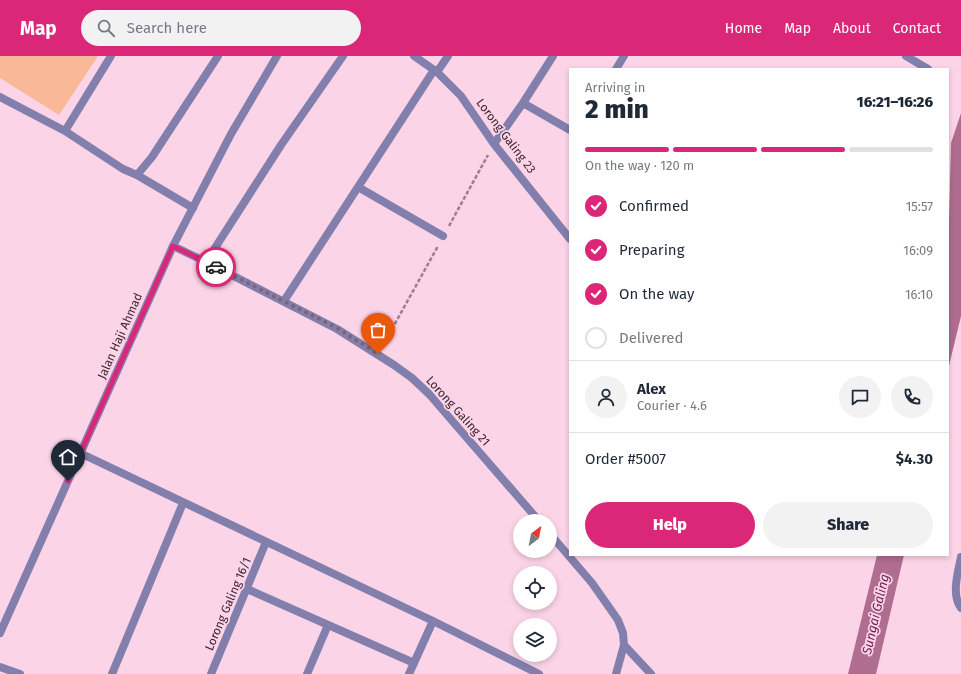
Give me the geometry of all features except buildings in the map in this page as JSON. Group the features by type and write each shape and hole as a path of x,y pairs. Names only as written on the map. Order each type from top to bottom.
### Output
{"street":[{"path":"65,131 111,56"},
{"path":"137,175 152,157 218,56"},
{"name":"Jalan Haji Ahmad","path":"0,633 173,246 231,134 277,56"},
{"path":"206,262 281,145 343,56"},
{"name":"Lorong Galing 23","path":"414,56 436,71 461,96 494,144 569,238"},
{"path":"284,301 358,187 436,71 448,56"},
{"path":"494,144 523,104 553,56"},
{"path":"617,68 624,56"},
{"path":"906,56 926,68"},
{"path":"0,97 65,131 122,170 137,175 193,208"},
{"path":"523,104 569,129"},
{"path":"358,187 443,236"},
{"name":"Lorong Galing 21","path":"173,246 337,328 412,378 429,394 533,514"},
{"path":"80,453 432,621 539,674"},
{"path":"112,674 183,502"},
{"name":"Lorong Galing 16/1","path":"211,674 266,542"},
{"path":"557,542 592,583 618,620 623,632 624,645 616,674"},
{"path":"960,606 955,593 961,557"},
{"path":"247,589 414,663"},
{"path":"409,674 432,621"},
{"path":"307,674 328,625"},
{"path":"624,645 651,674"},
{"path":"0,667 20,674"}],"path":[{"path":"378,354 494,144"}],"shaded area":[{"path":"0,56 98,56 59,115 0,78"}],"water":[{"path":"961,113 961,316 949,366 949,221 951,143"},
{"name":"Sungai Galing","path":"877,556 904,556 876,674 848,674"}],"way so far":[{"path":"216,267 337,328 378,354"}],"route":[{"path":"68,481 173,246 216,267"}]}
